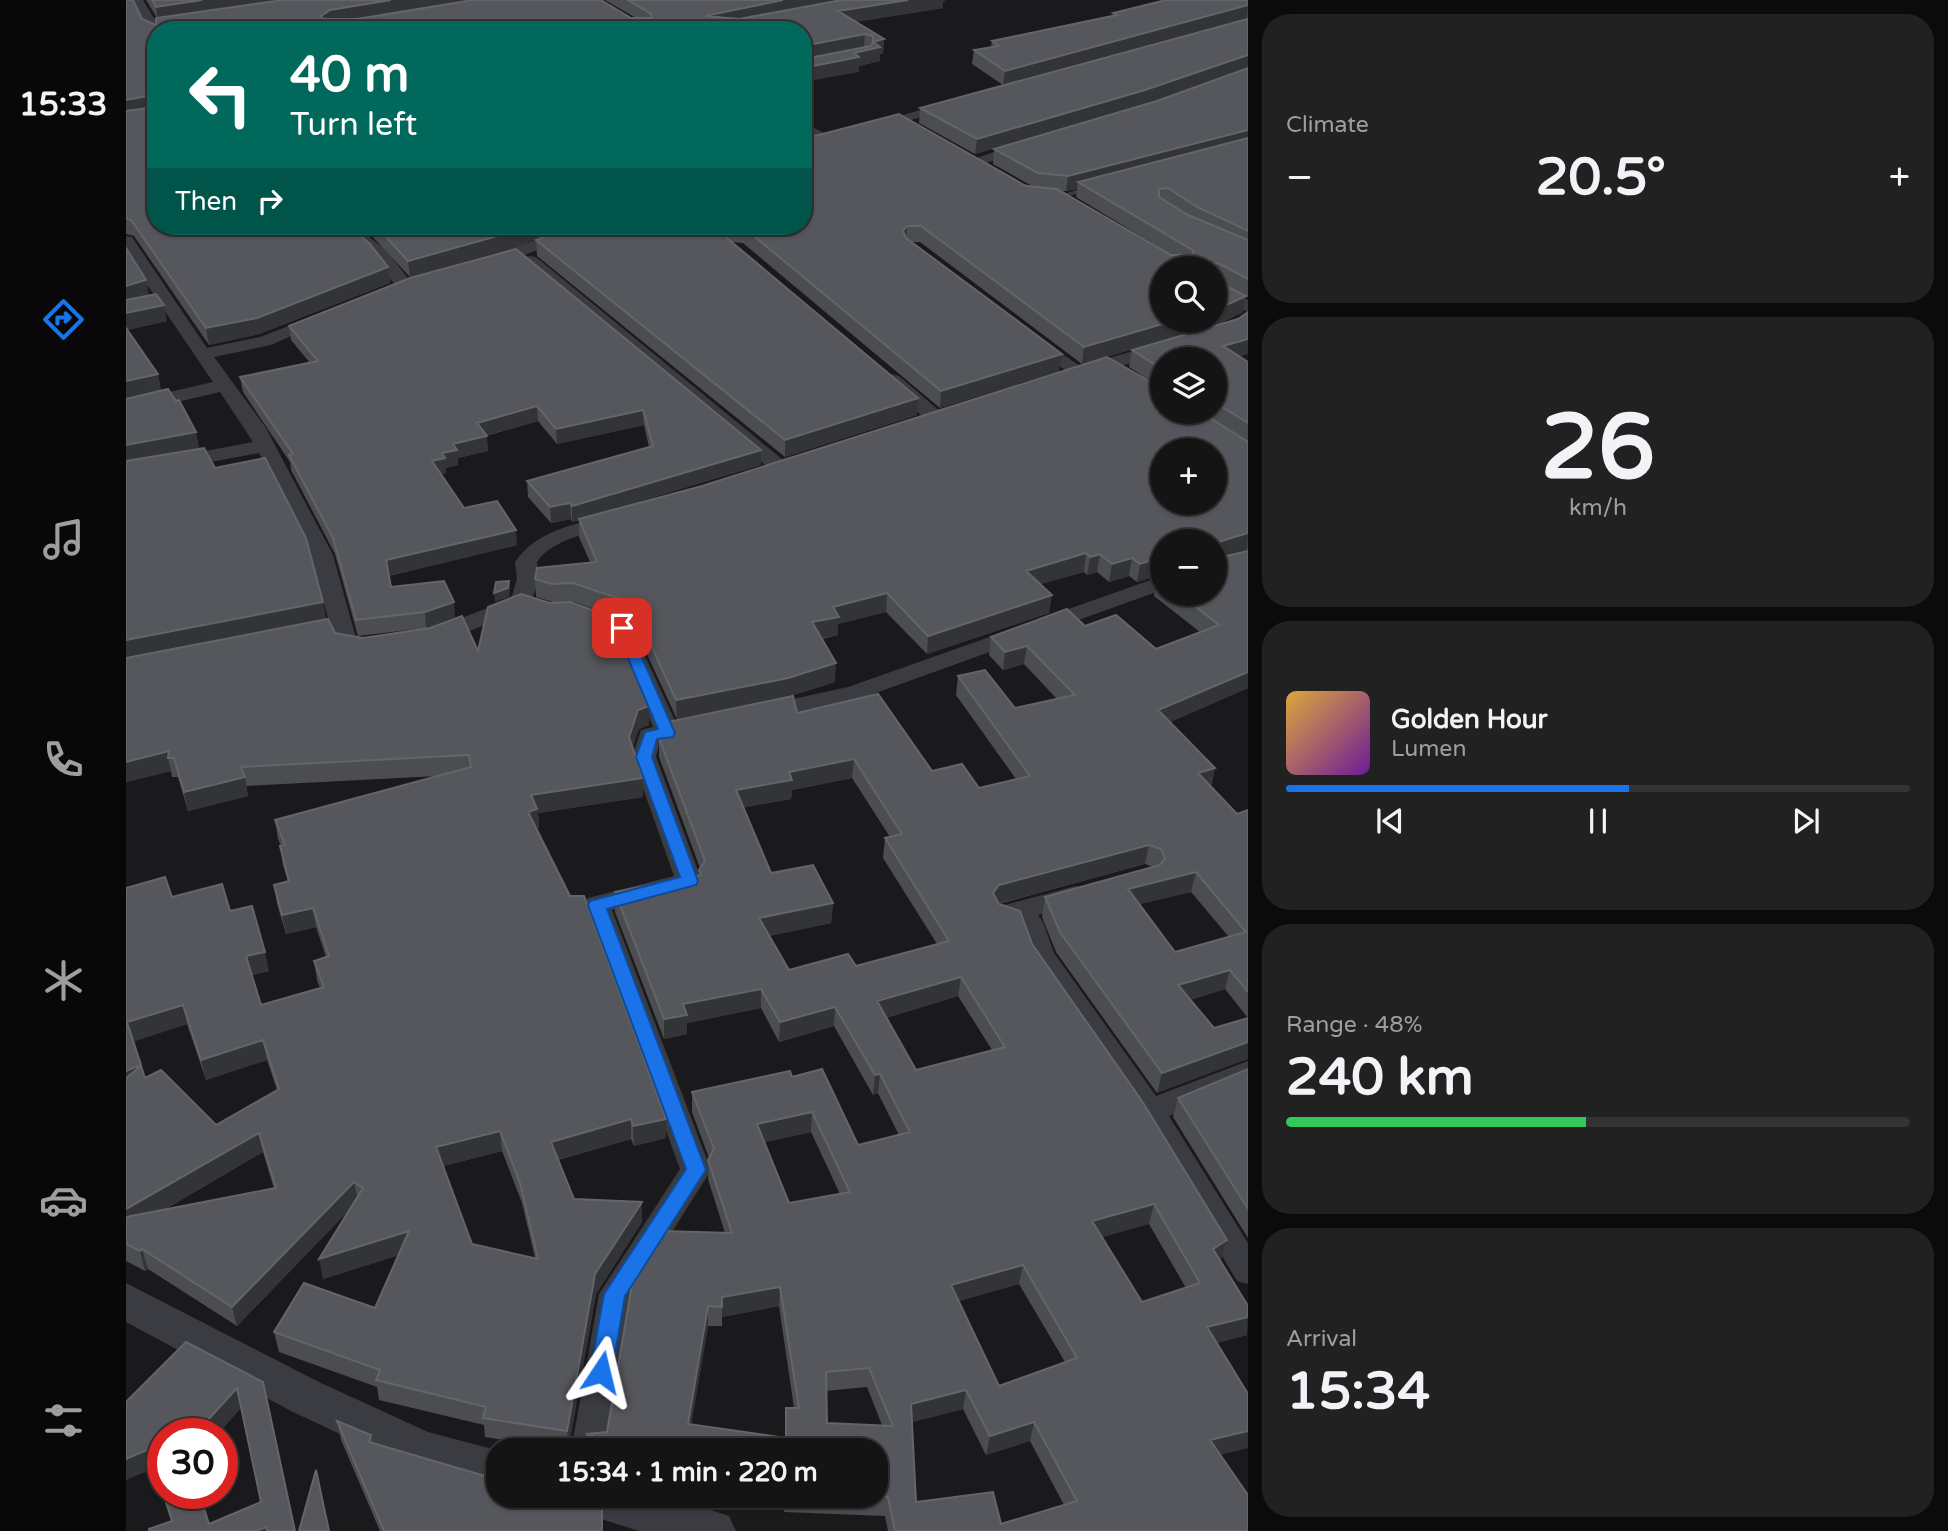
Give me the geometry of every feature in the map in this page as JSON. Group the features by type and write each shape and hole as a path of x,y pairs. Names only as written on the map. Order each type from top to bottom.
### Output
{"street":[{"path":"136,0 152,21"},
{"path":"862,130 971,100"},
{"path":"897,119 918,132"},
{"path":"812,130 832,138 812,144"},
{"path":"995,176 966,160 1044,140"},
{"path":"1052,197 1077,207"},
{"path":"356,235 380,254 405,287"},
{"path":"551,235 556,239"},
{"path":"469,268 520,254 567,235"},
{"path":"126,241 157,302 205,354 264,446 322,555 344,626 346,644 365,647 391,643"},
{"path":"520,254 787,465 757,475"},
{"path":"1227,299 1245,316"},
{"path":"205,354 265,341 341,311"},
{"path":"1023,331 1078,373"},
{"path":"1054,380 1188,340"},
{"path":"874,364 934,416"},
{"path":"1107,364 1129,378"},
{"path":"126,408 226,385"},
{"path":"908,425 957,409"},
{"path":"126,472 264,446"},
{"path":"521,603 527,579 526,562 534,550 556,537 633,514"},
{"path":"747,716 854,693 1150,587"},
{"path":"418,639 432,637 521,603 552,611 573,611 622,628 667,733"},
{"path":"316,631 344,626"},
{"path":"589,1438 615,1294 696,1170 597,905 690,881 644,757 650,735 708,724"},
{"path":"1104,887 1006,914 1030,922 1041,955 1150,1111 1248,1270"},
{"path":"1150,1111 1248,1072"},
{"path":"126,1301 306,1396 422,1451 486,1468"},
{"path":"633,1508 713,1531"}],"lane":[{"path":"1052,197 1106,185"}],"building":[{"path":"126,0 133,0 142,19 147,21 147,96 126,100"},
{"path":"152,0 202,0 156,7"},
{"path":"283,0 391,0 330,10 321,16 323,19 357,19 473,0 601,0 631,18 652,18 651,14 628,0 783,0 705,16 739,19 842,0 908,0 838,11 884,39 873,42 873,36 865,34 812,44 812,21 156,21 156,18"},
{"path":"1166,0 1248,0 1248,5 1005,71 974,50 999,46 992,41 1117,15 1113,13"},
{"path":"1248,19 1248,55 1145,90 977,139 920,108"},
{"path":"873,42 880,47 854,53 859,57 812,66 812,57 871,46"},
{"path":"1248,68 1248,130 1068,176 1038,173 994,149 1157,101"},
{"path":"147,108 147,235 360,235 388,267 257,318 206,328 131,220 126,219 126,111"},
{"path":"899,114 1026,186 1057,189 1171,255 1192,255 1194,251 1078,182 1248,138 1248,231 1197,207 1168,188 1159,189 1159,197 1188,215 1248,240 1248,279 1227,268 1227,256 1150,256 1150,328 1084,347 921,226 907,226 903,231 906,238 1062,354 941,391 753,235 812,235 812,137"},
{"path":"384,235 501,235 408,261"},
{"path":"549,235 726,235 918,398 785,440 536,240"},
{"path":"126,248 146,280 126,286"},
{"path":"516,249 761,450 572,506 570,503 550,507 527,481 653,446 643,410 556,429 537,406 477,423 487,436 453,444 457,450 442,453 445,458 432,461 464,508 497,501 516,530 386,560 391,587 444,581 454,602 425,612 356,620 333,538 289,455 293,454 240,377 318,361 289,326 410,278"},
{"path":"1227,286 1246,296 1227,305"},
{"path":"156,294 164,305 126,313 126,300"},
{"path":"1248,312 1248,339 1225,347 1150,347 1150,361 1132,350 1190,333 1227,333 1227,322"},
{"path":"126,328 158,374 126,381"},
{"path":"1227,349 1248,362 1248,423 1227,410"},
{"path":"1107,357 1150,381 1150,424 1220,424 1248,442 1248,533 1227,539 1227,529 1150,529 1150,561 1140,564 1132,558 1112,564 1100,554 1090,557 1086,553 1026,571 1052,595 928,636 887,593 833,607 839,617 812,622 836,663 788,678 676,700 632,603 573,583 552,584 535,579 537,568 597,562 579,519 702,486"},
{"path":"168,389 176,401 179,400 196,432 126,445 126,399"},
{"path":"204,448 215,468 265,458 306,538 323,602 126,640 126,461"},
{"path":"1248,551 1248,672 1158,710 1215,768 1198,773 1237,814 1248,810 1248,992 1230,970 1178,985 1214,1028 1248,1018 1248,1042 1162,1073 1060,932 1045,897 1160,865 1165,858 1161,849 1149,845 999,885 993,893 999,904 1020,911 1032,944 1142,1101 1227,1240 1213,1249 1248,1306 1248,1317 1207,1327 1248,1394 1248,1431 1210,1440 1248,1495 1248,1531 895,1531 888,1497 888,1438 786,1438 593,1438 586,1434 607,1432 633,1278 663,1231 732,1233 708,1160 714,1149 692,1092 790,1071 792,1077 822,1069 858,1145 910,1132 880,1074 875,1075 835,1007 780,1022 761,989 683,1004 687,1015 664,1019 615,892 701,875 699,870 705,861 659,738 663,723 793,696 797,713 878,694 932,771 962,764 979,788 1030,776 958,676 985,670 1015,708 1075,695 1027,646 1005,652 991,637 1067,609 1085,626 1116,615 1156,649 1219,625 1195,606 1227,606 1227,556","holes":["854,759 902,834 885,838 949,941 856,966 848,954 789,970 759,918 833,903 813,865 771,873 736,790 792,780 789,772","1196,872 1246,932 1175,952 1128,889","961,977 1005,1047 916,1070 877,1001","812,1112 850,1192 789,1203 757,1124","1154,1204 1200,1283 1142,1302 1092,1221","1023,1265 1077,1358 999,1386 951,1285","780,1287 799,1408 786,1408 786,1438 688,1424 708,1306 722,1307 722,1297","869,1368 893,1426 827,1423 826,1372","966,1390 990,1436 1034,1422 1077,1501 1001,1524 993,1492 916,1502 911,1404"]},
{"path":"509,581 508,588 494,593 496,582"},
{"path":"521,594 550,603 570,602 610,616 649,706 638,710 629,737 643,778 531,795 537,809 528,812 570,896 584,896 666,1119 633,1126 631,1119 551,1142 574,1199 642,1202 595,1274 567,1431 483,1418 486,1407 376,1380 380,1370 274,1332 304,1283 375,1308 409,1231 319,1259 363,1188 354,1182 232,1307 142,1249 140,1251 126,1244 126,1217 276,1188 259,1133 126,1209 126,1078 141,1066 145,1078 161,1070 216,1125 279,1089 263,1040 201,1060 183,1005 127,1022 141,1065 126,1071 126,888 165,877 172,897 222,884 230,911 252,906 265,952 246,956 261,1005 324,987 314,961 329,956 313,908 282,915 274,885 289,881 280,846 285,845 275,820 471,767 469,755 241,767 245,777 184,792 174,758 168,758 169,751 126,762 126,658 328,619 335,633 363,638 430,628 462,616 478,651 488,607","holes":["500,1131 520,1183 538,1259 472,1244 436,1147"]},
{"path":"1248,1069 1248,1209 1178,1098"},
{"path":"186,1342 263,1382 295,1531 267,1531 266,1527 256,1531 149,1531 172,1521 168,1509 204,1509 209,1524 261,1502 237,1388 210,1418 147,1418 147,1450 126,1459 126,1402"},
{"path":"337,1421 371,1435 369,1442 486,1476 486,1508 602,1508 602,1531 384,1531"},
{"path":"316,1470 329,1531 299,1531"}],"route":[{"path":"601,1372 615,1294 696,1170 597,905 690,881 644,757 650,735 667,733 622,628"}]}
